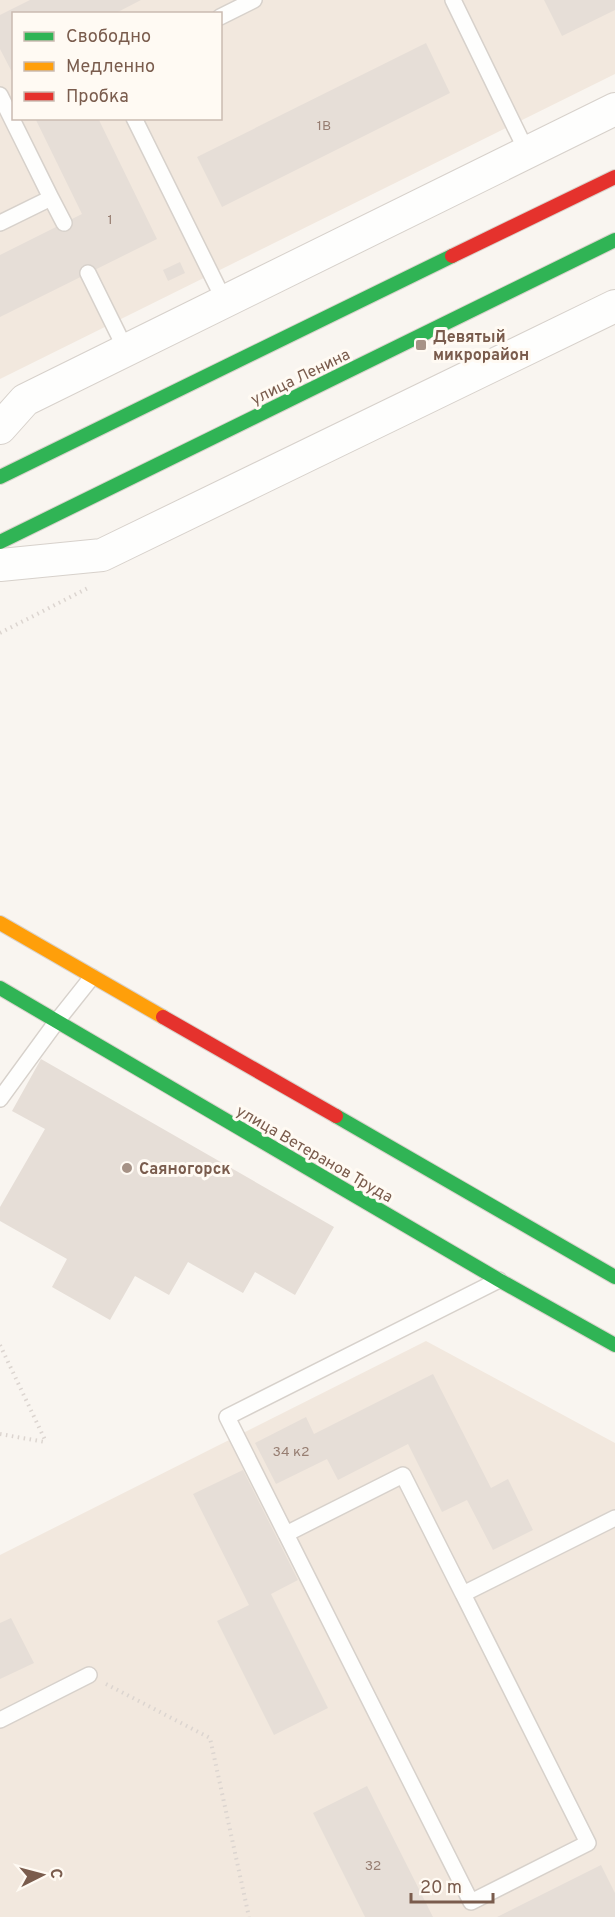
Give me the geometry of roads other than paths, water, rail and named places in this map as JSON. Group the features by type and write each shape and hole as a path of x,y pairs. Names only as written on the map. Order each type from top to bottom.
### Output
{"main road":[{"path":"0,477 615,177"},
{"name":"улица Ленина","path":"0,542 615,240"},
{"path":"0,923 615,1277"},
{"name":"улица Ветеранов Труда","path":"0,988 615,1345"}],"street":[{"path":"0,429 25,400 615,110"},
{"path":"0,565 102,555 615,306"}],"lane":[{"path":"222,16 254,0"},
{"path":"453,0 527,152"},
{"path":"0,95 12,119"},
{"path":"12,120 64,224"},
{"path":"135,120 225,302"},
{"path":"0,224 51,198"},
{"path":"88,273 126,350"},
{"path":"0,1099 92,977"},
{"path":"286,1534 403,1475 588,1843 471,1902 227,1417 500,1280"},
{"path":"463,1594 615,1518"},
{"path":"0,1720 89,1675"}],"place":[{"name":"Девятый микрорайон","path":"421,345"},
{"name":"Саяногорск","path":"127,1168"}]}
